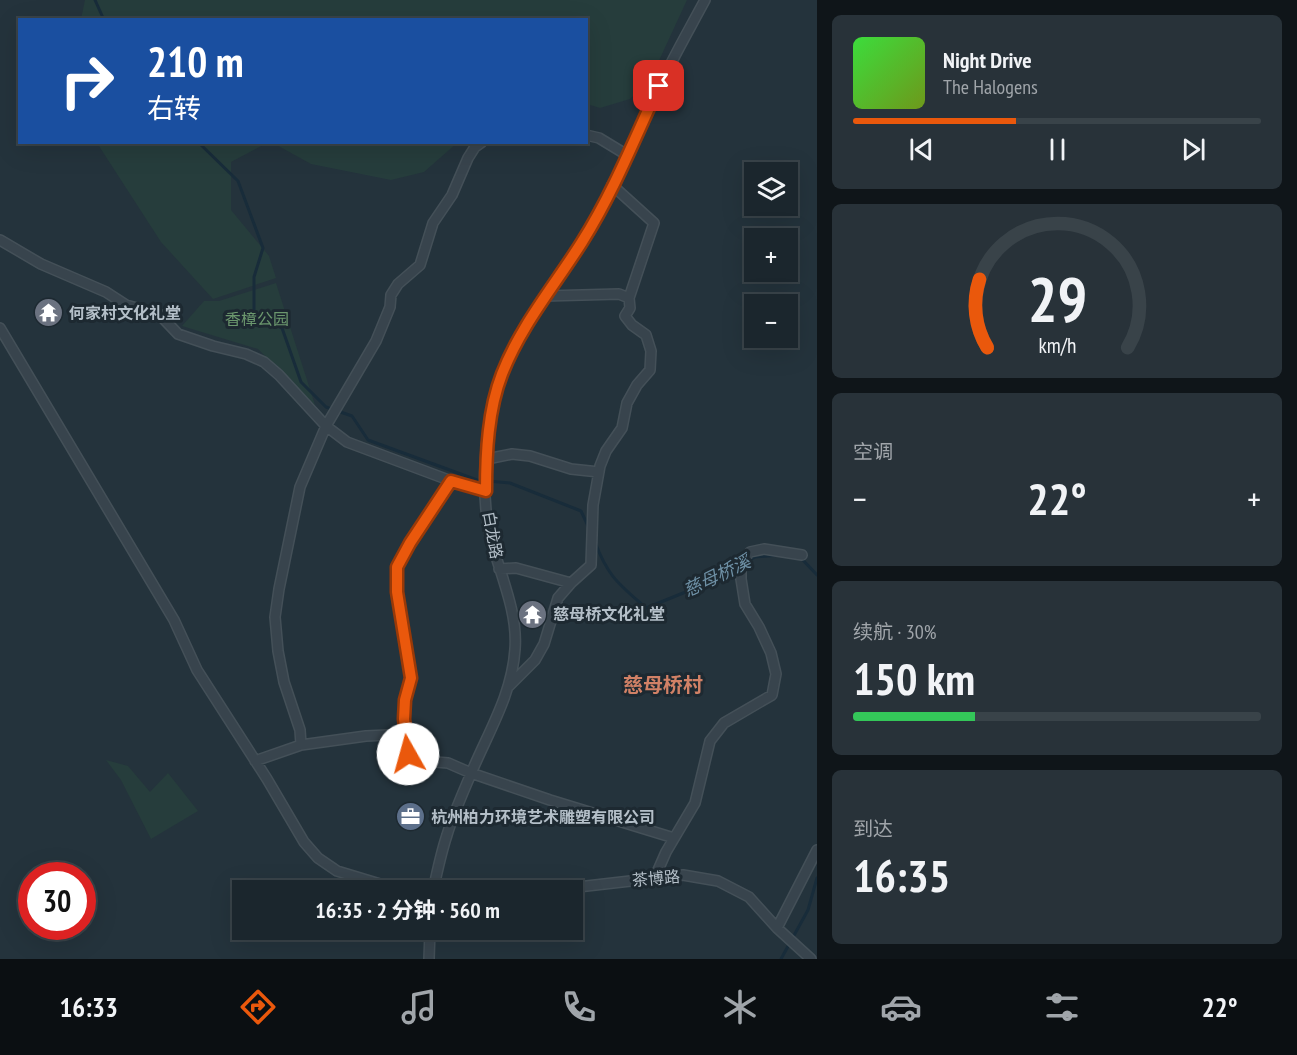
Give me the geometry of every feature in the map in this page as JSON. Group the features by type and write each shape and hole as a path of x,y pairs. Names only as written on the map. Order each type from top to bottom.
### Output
{"street":[{"name":"白龙路","path":"436,880 447,835 471,773 501,707 511,677 515,644 512,617 490,533 486,491 494,399 501,374 545,296 583,241 659,86 705,0"},
{"path":"588,135 599,138 627,155"},
{"path":"302,745 300,730 284,682 275,616 300,487 326,426 376,341 396,287 420,265 433,223 452,195 468,158 479,144"},
{"path":"508,688 535,660 547,638 558,598 570,583 591,565 592,505 599,472 606,451 622,428 627,403 637,385 650,370 651,351 646,335 632,325 625,316 630,308 629,298 654,223 612,185"},
{"path":"0,240 40,264 106,292 126,305 159,314 178,334 246,354 264,362 326,426 347,442 451,481 486,491"},
{"path":"545,296 619,294 629,298"},
{"path":"0,328 174,620 197,669 304,842 318,858 337,871 369,880"},
{"path":"487,459 512,454 530,456 571,469 599,472"},
{"path":"408,754 404,719 405,700 411,678 397,592 397,567 451,481"},
{"path":"655,877 674,838 695,803 711,741 724,723 772,695 776,674 771,653 745,604 741,562 750,552 764,549 802,555"},
{"path":"499,569 516,568 570,583"},
{"path":"255,760 302,745 388,735 401,744 408,754 423,761 448,763 471,773 674,838"},
{"path":"777,928 817,850"},
{"name":"茶博路","path":"583,886 683,874 717,880 749,897 777,928 812,959"},
{"path":"429,959 430,940"}],"green space":[{"path":"85,0 687,0 650,80 630,99 600,108 588,104 588,18 81,18"},
{"path":"98,144 265,144 231,162 231,210 269,256 276,278 213,299 161,242"},
{"path":"275,144 456,144 424,172 391,180 311,164"},
{"name":"香樟公园","path":"276,283 315,405 258,349 182,326 204,301 219,301"},
{"path":"106,760 128,766 150,792 168,773 198,811 151,839 121,780"}],"waterway":[{"path":"95,0 103,18"},
{"name":"慈母桥溪","path":"200,144 238,181 263,248 254,277 254,315 282,328 301,382 326,407 352,416 368,440 477,480 510,483 581,511 589,528"},
{"name":"慈母桥溪","path":"595,542 615,579 646,608 703,585 740,565"},
{"name":"慈母桥溪","path":"746,562 755,557 780,555"},
{"name":"慈母桥溪","path":"800,557 817,575"},
{"name":"慈母桥溪","path":"781,959 808,910 817,878"}],"place":[{"name":"何家村文化礼堂","path":"48,313"},
{"name":"慈母桥文化礼堂","path":"532,614"},
{"name":"杭州柏力环境艺术雕塑有限公司","path":"410,817"}],"district":[{"name":"慈母桥村","path":"663,685"}],"route":[{"path":"408,754 404,719 405,700 411,678 397,592 397,567 451,481 486,491 488,439 494,399 501,374 545,296 583,241 659,86"}]}
